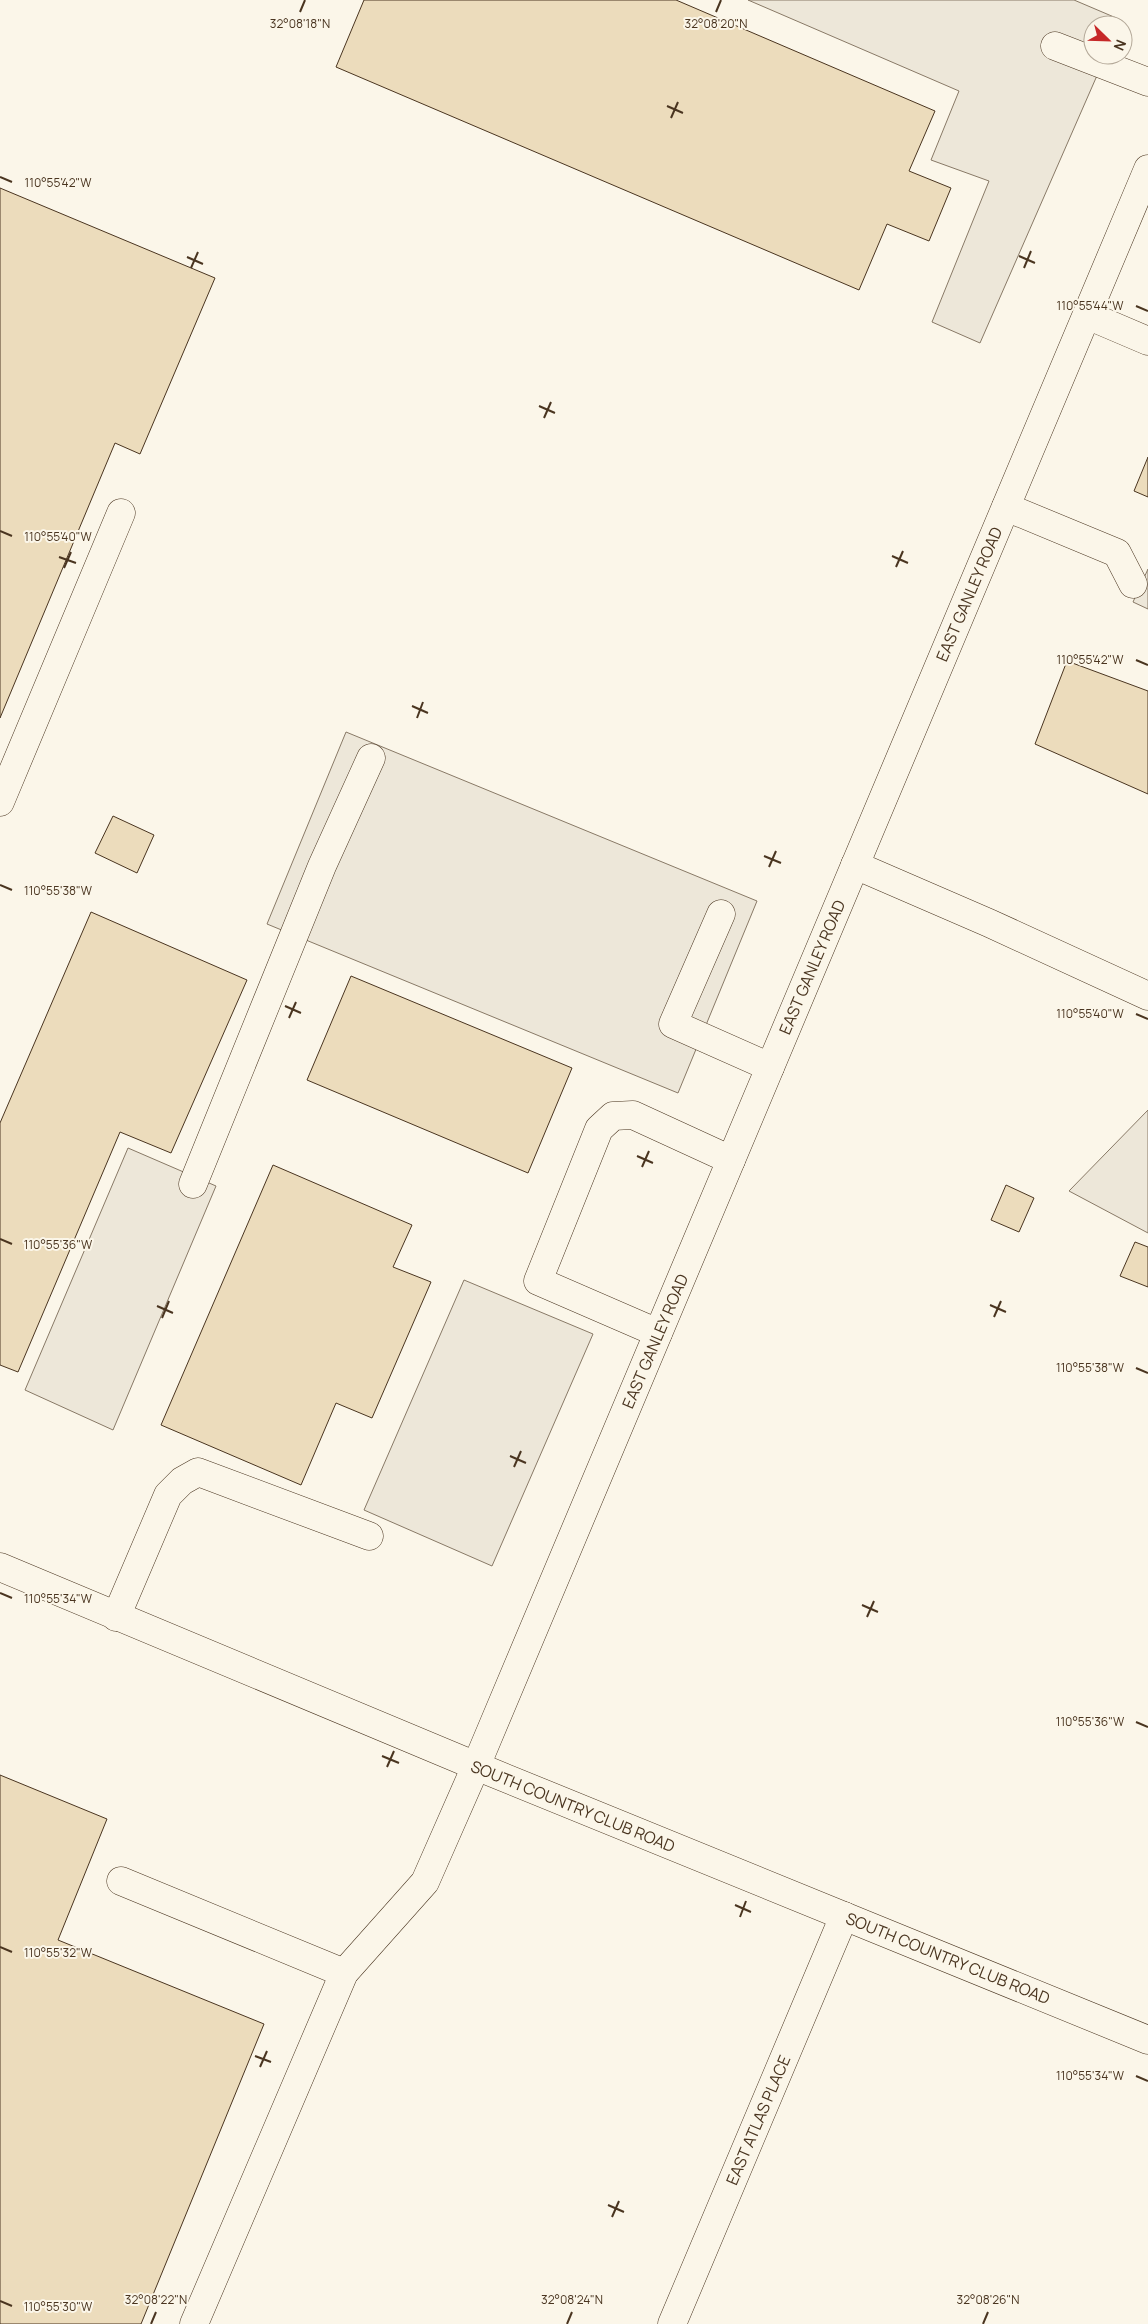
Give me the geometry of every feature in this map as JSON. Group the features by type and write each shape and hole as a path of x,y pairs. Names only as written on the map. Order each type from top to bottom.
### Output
{"street":[{"path":"1055,46 1148,82"},
{"name":"EAST GANLEY ROAD","path":"194,2324 344,1973 425,1882 476,1766 1148,168"},
{"path":"1086,314 1148,341"},
{"path":"1006,507 1117,552 1133,584"},
{"path":"0,802 121,513"},
{"path":"193,1184 322,866 371,758"},
{"path":"855,865 1148,996"},
{"path":"721,914 673,1024 770,1067"},
{"path":"658,1333 538,1281 599,1129 613,1116 633,1115 731,1160"},
{"path":"116,1616 168,1495 182,1481 198,1472 369,1536"},
{"name":"SOUTH COUNTRY CLUB ROAD","path":"0,1568 476,1766 1148,2040"},
{"path":"122,1881 344,1973"},
{"name":"EAST ATLAS PLACE","path":"672,2324 844,1916"}],"shaded area":[{"path":"748,0 1074,0 1109,15 1083,15 1083,65 1102,65 980,343 932,322 989,181 931,160 959,91"},
{"path":"1148,569 1148,609 1133,602"},
{"path":"346,732 757,901 678,1093 267,924"},
{"path":"1148,1110 1148,1233 1069,1191"},
{"path":"128,1148 216,1186 113,1430 25,1390"},
{"path":"464,1280 593,1334 492,1566 364,1510"}],"building":[{"path":"364,0 676,0 935,111 909,171 951,188 929,241 887,224 859,290 336,67"},
{"path":"0,188 215,278 140,454 115,443 0,718"},
{"path":"1148,457 1148,497 1134,491"},
{"path":"1067,661 1148,691 1148,794 1035,744"},
{"path":"113,816 154,835 137,873 95,853"},
{"path":"91,912 247,980 171,1153 120,1132 18,1372 0,1365 0,1123"},
{"path":"351,976 572,1068 528,1173 307,1080"},
{"path":"273,1165 412,1225 393,1267 431,1282 372,1418 336,1403 301,1485 161,1425"},
{"path":"1006,1185 1034,1198 1019,1232 991,1220"},
{"path":"1135,1242 1148,1247 1148,1287 1120,1276"},
{"path":"0,1775 107,1819 58,1940 264,2024 141,2324 0,2324"}]}
